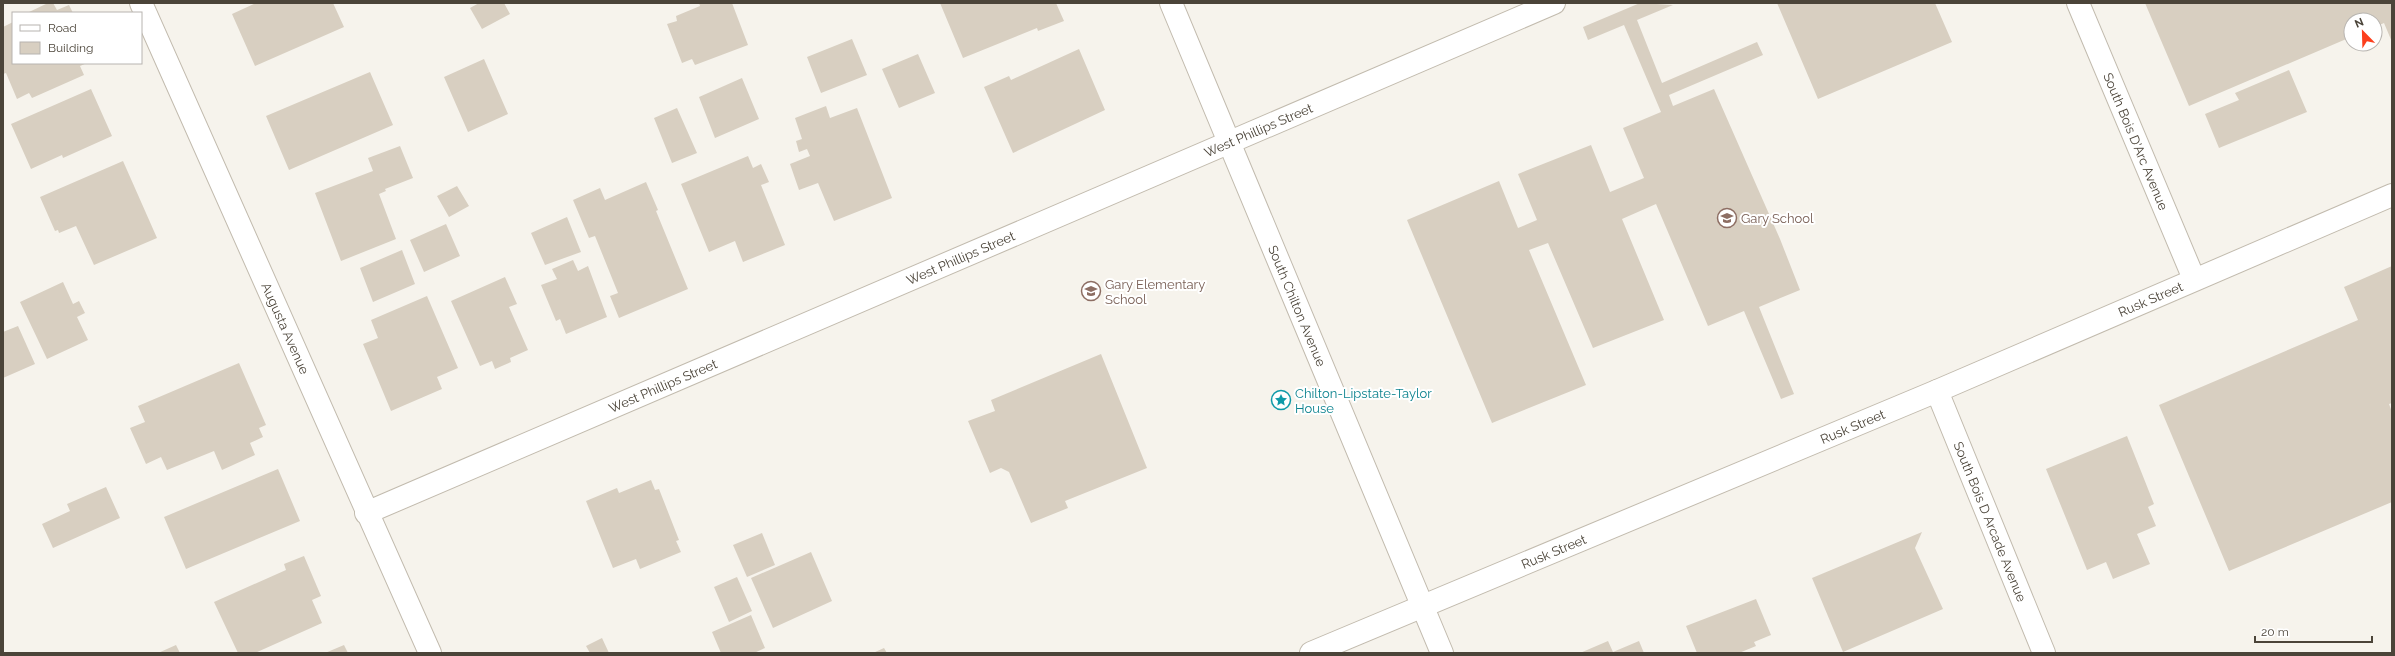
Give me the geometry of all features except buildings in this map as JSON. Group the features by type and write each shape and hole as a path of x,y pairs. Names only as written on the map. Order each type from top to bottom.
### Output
{"street":[{"name":"Augusta Avenue","path":"141,3 430,653"},
{"name":"South Chilton Avenue","path":"1171,3 1442,653"},
{"name":"West Phillips Street","path":"366,512 1230,144 1554,3"},
{"name":"South Bois D'Arc Avenue","path":"2078,3 2194,279"},
{"name":"Rusk Street","path":"1311,653 1937,391 2392,195"},
{"name":"South Bois D Arcade Avenue","path":"1937,391 2044,653"}],"place":[{"name":"Gary School","path":"1727,218"},
{"name":"Gary Elementary School","path":"1091,291"},
{"name":"Chilton-Lipstate-Taylor House","path":"1281,400"}]}
